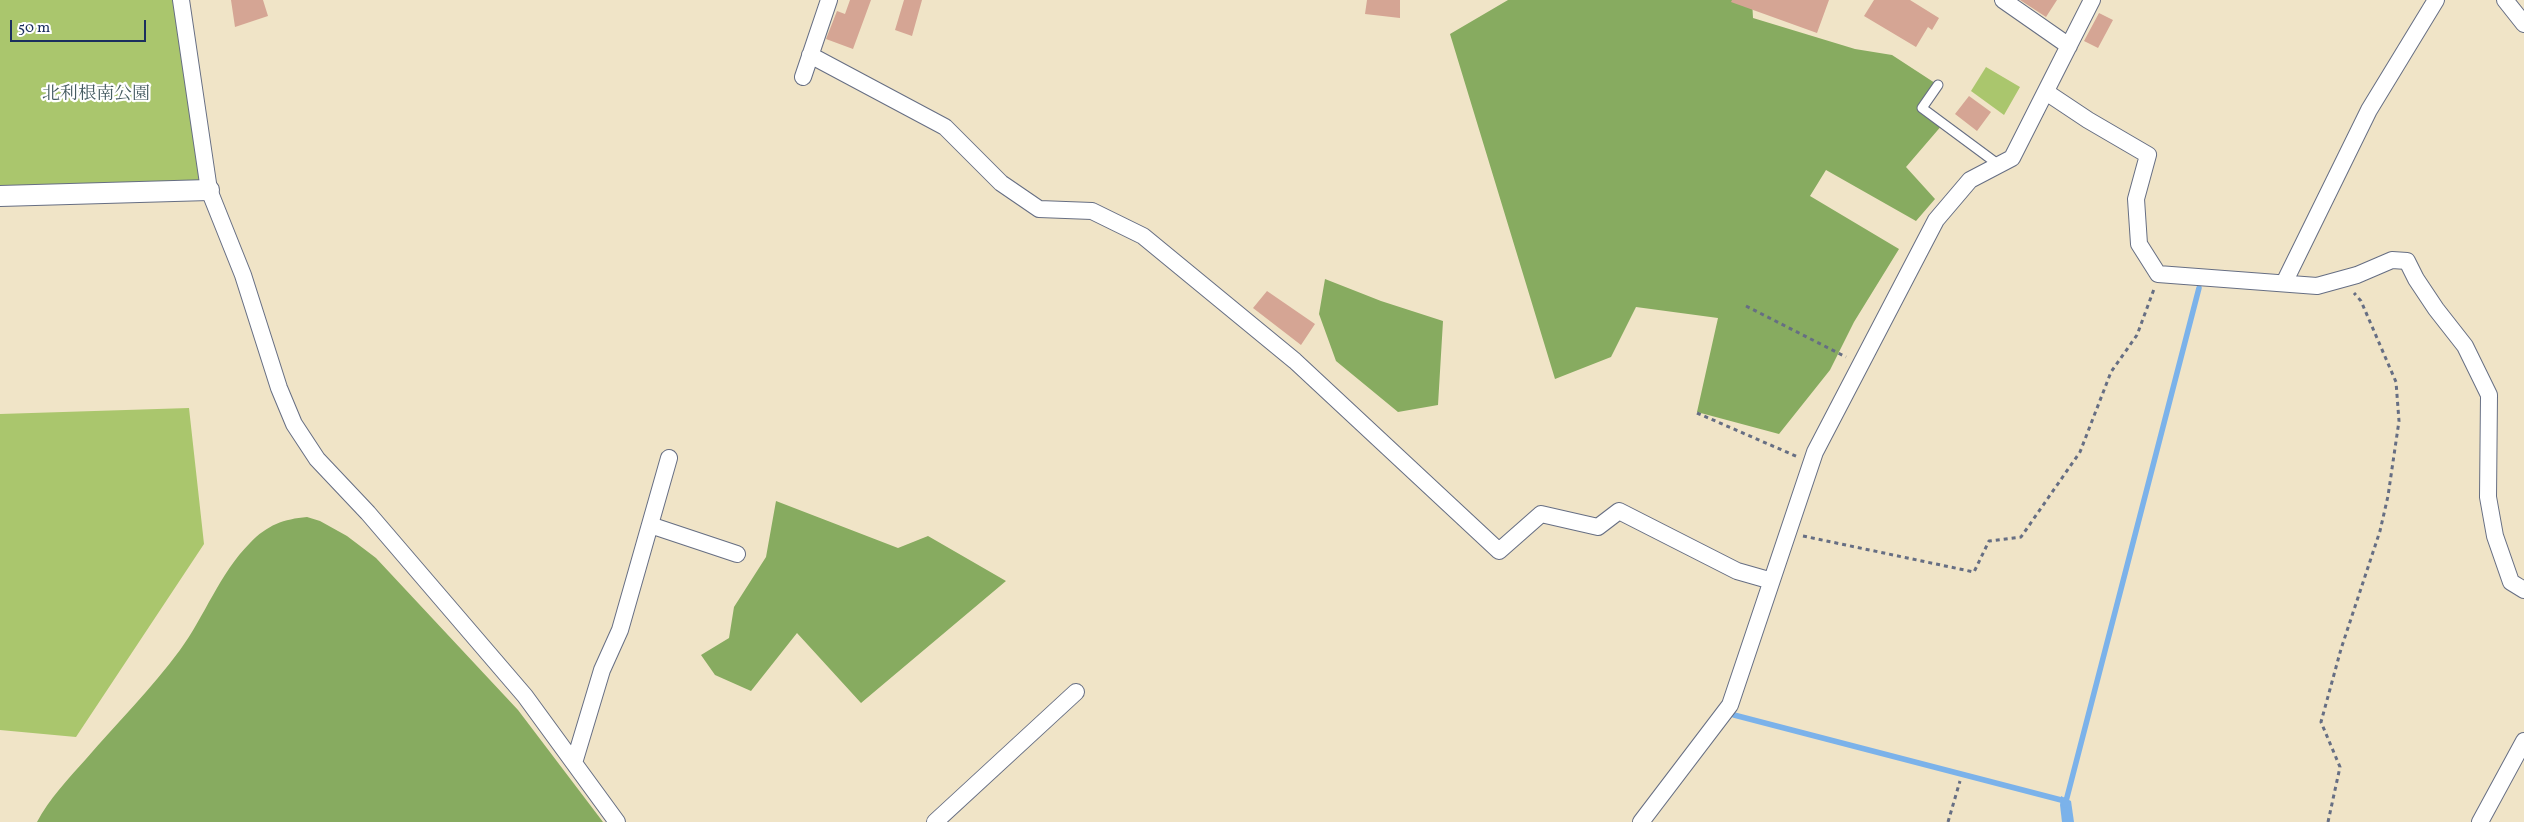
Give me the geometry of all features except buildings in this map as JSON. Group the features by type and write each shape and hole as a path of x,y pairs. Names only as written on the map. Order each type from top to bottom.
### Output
{"street":[{"path":"181,0 209,190 243,275 279,388 294,424 317,458 368,513 525,696 617,822"},
{"path":"802,77 829,0"},
{"path":"2003,0 2069,46"},
{"path":"1641,822 1730,705 1812,463 1860,364 1936,220 1970,180 2012,158 2092,0"},
{"path":"2284,283 2369,110 2436,0"},
{"path":"2505,0 2524,24"},
{"path":"810,55 945,127 1001,184 1039,209 1092,211 1143,236 1294,361 1500,551 1541,514 1598,527 1619,511 1737,571 1765,579 1770,584"},
{"path":"2046,92 2148,156 2136,199 2139,244 2160,273 2316,286 2341,280 2392,260 2407,261 2436,309 2465,346 2489,395 2488,497 2495,536 2512,582 2524,590"},
{"path":"0,196 209,190"},
{"path":"574,763 602,670 620,630 670,458"},
{"path":"650,525 737,554"},
{"path":"935,822 1076,692"},
{"path":"2480,822 2524,741"}],"lane":[{"path":"1938,85 1922,108 1999,165"}],"path":[{"path":"1788,533 1974,572 1988,541 2022,537 2080,452 2110,372 2137,335 2160,273"},
{"path":"2328,822 2340,767 2321,722 2341,649 2380,531 2391,480 2399,421 2396,382 2361,301 2341,280"},
{"path":"1746,306 1860,364"},
{"path":"1697,413 1812,463"},
{"path":"1948,822 1960,781"}],"green space":[{"name":"北利根南公園","path":"0,0 181,0 209,190 0,196"},
{"path":"1508,0 1752,0 1753,18 1855,49 1892,55 1938,85 1923,108 1943,124 1906,167 1935,199 1916,221 1826,170 1810,196 1899,249 1854,322 1830,370 1779,434 1697,412 1718,318 1636,307 1611,357 1555,379 1450,34"},
{"path":"1986,67 2020,87 2004,115 1971,91"},
{"path":"1325,279 1381,301 1443,321 1438,405 1398,412 1336,361 1319,314"},
{"path":"189,408 204,544 76,737 0,730 0,414"},
{"path":"776,501 898,548 928,536 1006,581 861,703 797,633 751,691 715,675 701,655 729,638 734,607 766,557"},
{"path":"307,517 320,521 347,536 376,558 518,710 603,822 37,822 59,789 146,692 180,650 239,555 256,537 269,527 283,521"}],"water":[{"path":"2061,796 2071,801 2074,822 2062,822"}],"waterway":[{"path":"2065,805 2199,288"},
{"path":"1734,715 2065,801"}]}
